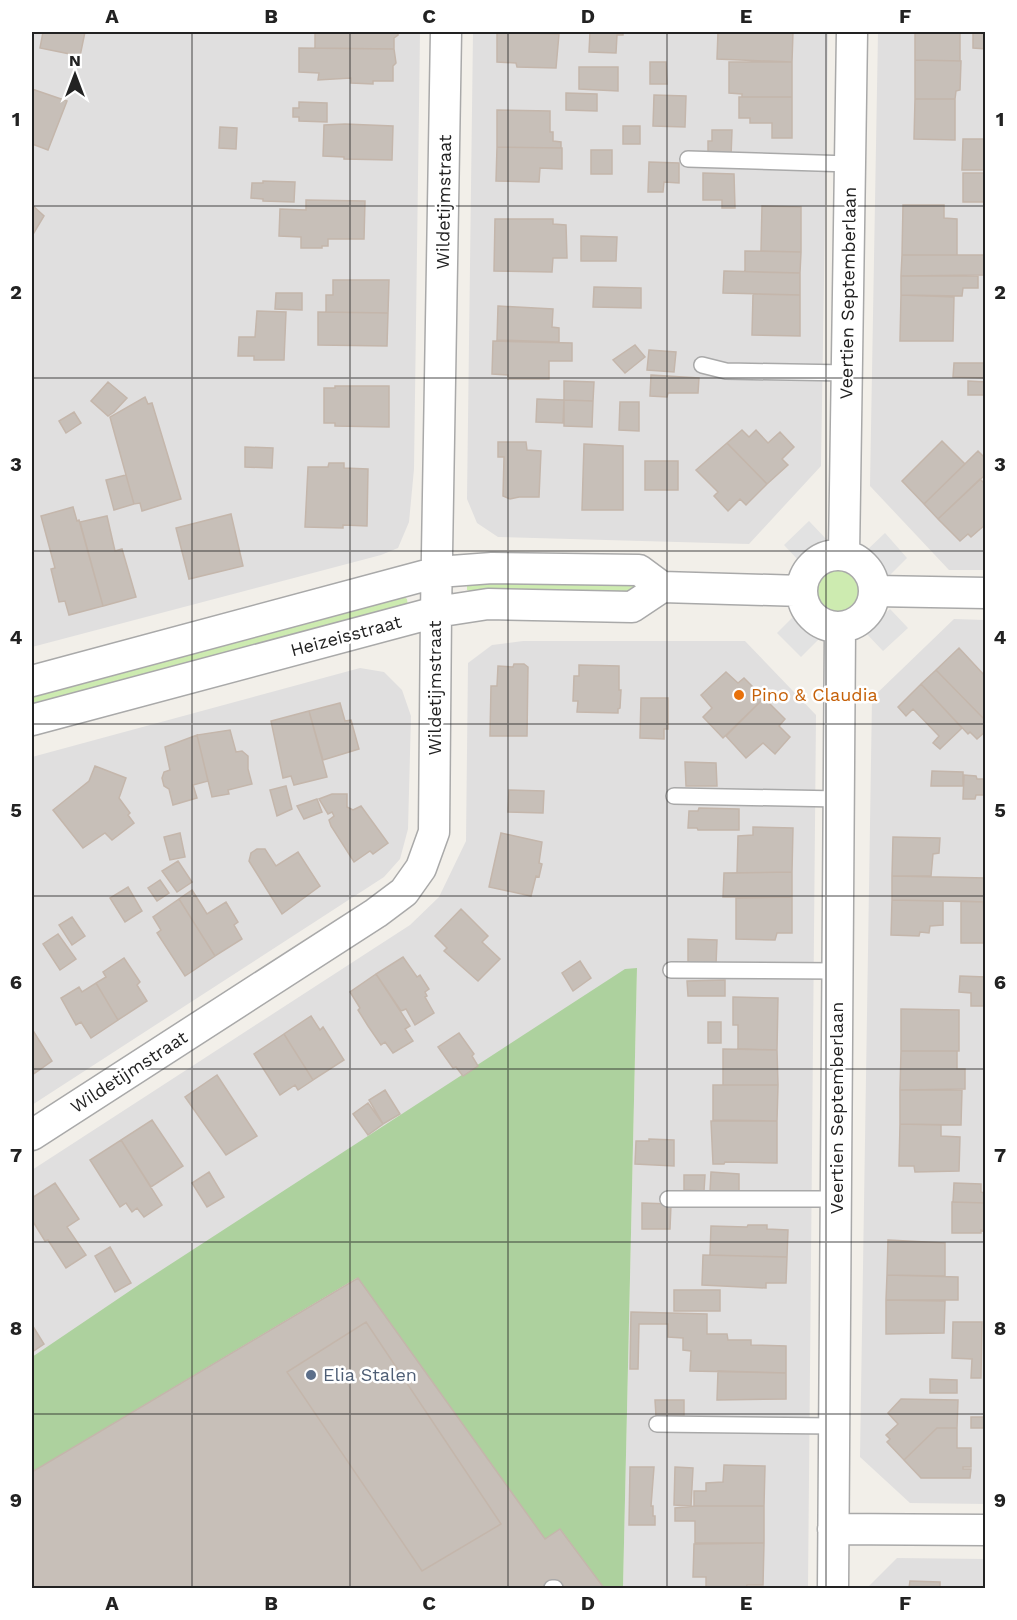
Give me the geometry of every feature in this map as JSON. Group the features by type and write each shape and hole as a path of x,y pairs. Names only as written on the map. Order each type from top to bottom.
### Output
{"street":[{"name":"Wildetijmstraat","path":"32,1135 376,913 404,892 421,868 434,832 446,32"},
{"name":"Veertien Septemberlaan","path":"844,555 852,32"},
{"path":"844,555 860,561 866,567 871,573 875,591 873,605 866,616 854,624 840,628 825,625 814,619 805,608 802,591 804,576 811,566 823,557 844,555"},
{"path":"32,681 438,572 492,568 639,570 662,587 802,591"},
{"name":"Heizeisstraat","path":"32,720 436,612 488,604 632,607 662,587"},
{"path":"875,591 986,593"},
{"name":"Veertien Septemberlaan","path":"833,1588 840,628"},
{"path":"833,1529 986,1530"}],"lane":[{"path":"688,159 850,164"},
{"path":"702,366 726,371 847,373"},
{"path":"674,796 839,799"},
{"path":"671,970 838,971"},
{"path":"668,1199 836,1199"},
{"path":"657,1424 834,1426"}],"shaded area":[{"path":"32,32 420,32 414,469 409,522 398,548 381,555 32,647"},
{"path":"473,32 828,32 821,466 749,544 498,537 477,523 467,499"},
{"path":"878,32 985,32 985,570 949,570 870,486"},
{"path":"809,521 826,539 801,563 784,545"},
{"path":"885,533 907,558 889,576 865,552"},
{"path":"890,609 908,628 883,651 865,632"},
{"path":"795,615 819,639 801,657 777,633"},
{"path":"954,619 985,620 985,1504 910,1503 860,1457 872,698"},
{"path":"523,641 745,641 816,715 808,1588 623,1588 637,968 32,1357 32,1170 410,925 439,897 466,841 468,663 492,645"},
{"path":"360,668 384,672 402,690 411,716 408,829 400,859 384,877 32,1105 32,757"},
{"path":"897,1558 985,1559 985,1588 867,1588"}],"green space":[{"path":"835,568 845,568 857,575 864,587 864,597 857,609 845,616 835,616 820,605 816,597 816,587 827,572"},
{"path":"472,578 633,583 638,588 636,594 478,594 467,590 467,583"},
{"path":"403,596 407,599 408,608 32,709 32,695"},
{"path":"637,968 623,1588 604,1588 561,1530 545,1539 357,1278 32,1472 32,1357 140,1284 625,969"}],"building":[{"path":"43,32 85,32 80,56 40,48"},
{"path":"315,32 398,32 398,35 394,38 394,49 315,48"},
{"path":"497,32 559,34 556,68 517,67 516,63 497,62"},
{"path":"590,32 623,32 623,35 617,35 616,53 589,52"},
{"path":"718,32 793,32 792,62 717,59"},
{"path":"915,32 960,33 960,61 915,60"},
{"path":"973,32 986,32 986,49 973,48"},
{"path":"299,48 394,49 396,63 393,66 393,81 373,81 373,84 351,83 351,78 318,80 319,73 299,72"},
{"path":"915,60 961,61 960,90 956,91 955,99 915,99"},
{"path":"650,62 666,62 667,84 650,84"},
{"path":"729,62 792,62 792,97 742,97 742,94 729,93"},
{"path":"579,67 618,67 618,91 579,89"},
{"path":"32,89 67,101 48,150 32,144"},
{"path":"566,93 597,94 597,111 566,110"},
{"path":"654,95 686,96 685,127 653,126"},
{"path":"739,97 792,97 792,138 772,138 772,123 750,123 750,118 739,118"},
{"path":"915,99 955,99 955,140 914,139"},
{"path":"299,102 327,103 327,122 299,121 299,117 293,117 293,108 299,108"},
{"path":"497,110 550,111 550,132 553,132 553,141 561,142 561,148 497,147"},
{"path":"324,125 393,126 392,160 323,156"},
{"path":"623,126 640,126 640,144 623,144"},
{"path":"220,127 237,128 236,149 219,148"},
{"path":"712,130 732,130 731,157 708,156 708,141 712,141"},
{"path":"963,139 986,139 986,170 962,170"},
{"path":"497,147 562,148 562,169 540,168 539,182 496,181"},
{"path":"591,150 612,150 612,174 591,174"},
{"path":"649,162 679,163 679,183 664,182 663,192 648,192"},
{"path":"703,173 734,174 735,208 722,208 722,200 703,200"},
{"path":"963,173 986,173 986,202 963,202"},
{"path":"263,181 295,182 294,202 263,201 263,199 251,198 252,183 263,183"},
{"path":"306,200 365,201 364,239 328,239 328,246 322,246 322,248 301,248 301,237 279,236 280,209 306,210"},
{"path":"32,205 44,216 32,236"},
{"path":"903,205 944,205 944,218 957,219 957,255 902,255"},
{"path":"762,206 801,207 801,252 761,251"},
{"path":"495,219 553,219 553,224 566,225 567,258 553,258 552,272 494,271"},
{"path":"581,236 617,237 616,261 581,261"},
{"path":"745,251 801,252 800,273 745,272"},
{"path":"902,255 985,255 984,275 901,276"},
{"path":"724,271 800,273 800,295 723,293"},
{"path":"901,276 978,276 978,288 963,288 962,296 901,295"},
{"path":"333,280 389,280 388,313 326,312 326,295 333,295"},
{"path":"594,287 641,288 641,308 593,307"},
{"path":"276,293 302,293 302,310 275,309"},
{"path":"753,294 800,295 800,336 752,335"},
{"path":"901,295 954,297 953,341 900,341"},
{"path":"498,306 553,309 552,327 559,328 559,342 497,340"},
{"path":"257,311 286,312 284,360 254,360 254,356 238,356 239,337 255,337"},
{"path":"318,312 388,313 387,346 318,345"},
{"path":"493,341 572,343 572,361 549,361 549,379 508,379 508,375 492,374"},
{"path":"635,345 645,357 625,373 613,360"},
{"path":"649,350 676,352 674,372 647,370"},
{"path":"954,363 986,363 986,378 953,377"},
{"path":"651,375 699,378 698,393 668,393 667,397 650,396"},
{"path":"564,381 594,382 593,401 564,400"},
{"path":"968,381 986,382 986,395 968,395"},
{"path":"108,382 127,398 108,416 91,401"},
{"path":"335,386 389,386 389,427 335,426 335,423 324,423 324,388 335,388"},
{"path":"145,397 148,404 152,403 181,499 142,511 140,503 134,504 110,417"},
{"path":"537,399 564,400 563,423 536,422"},
{"path":"564,400 593,401 592,427 564,426"},
{"path":"620,402 639,402 639,431 619,430"},
{"path":"74,412 81,423 66,433 59,421"},
{"path":"742,430 749,437 756,430 768,443 780,432 794,447 782,459 788,465 767,484 727,443"},
{"path":"942,441 965,464 924,504 902,481"},
{"path":"498,442 526,442 527,450 541,451 539,497 510,499 503,496 504,457 498,457"},
{"path":"727,443 767,484 746,505 740,499 728,511 714,496 718,492 696,470"},
{"path":"584,444 623,446 623,510 582,510"},
{"path":"245,447 273,448 272,468 245,467"},
{"path":"978,451 986,459 986,474 938,519 924,504"},
{"path":"645,461 678,461 678,490 645,490"},
{"path":"329,463 344,463 344,468 368,469 367,526 305,527 308,467 328,467"},
{"path":"126,475 134,504 114,510 106,480"},
{"path":"980,479 986,485 986,524 971,537 968,534 960,541 938,519"},
{"path":"73,507 77,521 79,520 103,606 69,615 65,601 59,602 51,569 55,568 41,516"},
{"path":"231,514 243,566 189,579 176,528"},
{"path":"107,516 115,551 122,549 136,597 103,606 80,522"},
{"path":"959,648 986,677 986,717 984,719 936,670"},
{"path":"514,664 524,664 528,667 527,736 490,736 491,686 497,686 498,666 513,667"},
{"path":"579,665 619,666 619,690 621,690 618,713 577,712 578,701 573,701 574,676 579,676"},
{"path":"936,670 986,721 986,731 977,739 970,732 968,734 921,684"},
{"path":"726,672 738,683 744,678 764,698 723,738 703,717 712,708 701,695"},
{"path":"921,684 962,728 940,749 933,743 939,736 913,709 906,716 898,707"},
{"path":"641,698 668,698 668,729 664,729 664,739 640,738"},
{"path":"764,698 785,719 779,726 790,737 775,754 763,743 746,758 726,736"},
{"path":"340,703 345,721 351,720 359,749 323,760 309,711"},
{"path":"309,711 327,777 294,785 291,776 283,778 271,721"},
{"path":"230,730 236,752 242,751 248,756 248,769 252,784 228,790 229,794 212,797 197,735"},
{"path":"197,735 208,781 193,785 197,798 173,805 169,789 164,786 162,778 164,772 170,770 165,747"},
{"path":"685,762 716,763 717,786 686,786"},
{"path":"95,766 126,778 119,798 134,823 112,840 105,833 83,848 53,810 89,781"},
{"path":"932,771 963,772 963,786 931,786"},
{"path":"964,775 986,779 986,795 976,795 975,799 963,799"},
{"path":"286,786 292,809 277,816 270,790"},
{"path":"509,790 544,791 543,813 508,812"},
{"path":"332,794 347,794 347,807 353,810 361,806 388,843 373,854 370,851 354,862 331,826 329,820 334,816 332,812 328,814 319,799"},
{"path":"317,799 322,812 304,819 297,806"},
{"path":"699,808 739,809 739,830 688,828 689,811 698,811"},
{"path":"753,827 793,828 792,872 737,873 738,836 753,835"},
{"path":"180,833 185,857 170,860 164,837"},
{"path":"501,833 542,842 539,863 542,864 531,896 489,887"},
{"path":"893,837 940,838 939,853 933,854 931,876 892,876"},
{"path":"257,849 265,849 276,866 298,852 320,886 282,914 249,861 251,853"},
{"path":"178,861 192,882 177,892 162,871"},
{"path":"792,872 792,897 723,897 724,873"},
{"path":"892,876 986,878 986,902 892,900"},
{"path":"160,880 169,893 157,901 148,888"},
{"path":"128,887 142,911 125,922 110,898"},
{"path":"192,890 207,914 226,902 238,922 234,925 242,939 215,956 179,899"},
{"path":"792,897 792,933 777,933 775,940 736,939 736,898"},
{"path":"179,899 215,956 185,976 157,933 161,930 153,917"},
{"path":"892,900 943,901 943,925 930,926 929,933 920,932 919,936 891,935"},
{"path":"961,901 983,902 985,943 961,943"},
{"path":"461,909 488,936 482,942 500,959 478,981 444,951 447,948 435,936"},
{"path":"72,917 85,936 72,945 59,925"},
{"path":"58,934 76,959 60,970 43,944"},
{"path":"688,939 717,940 716,965 688,965"},
{"path":"403,957 417,977 420,975 429,989 425,992 427,996 425,997 434,1013 415,1025 406,1009 401,1011 376,974"},
{"path":"124,958 140,982 137,985 147,1001 118,1020 96,983 106,977 103,972"},
{"path":"580,961 591,978 573,991 562,973"},
{"path":"376,974 410,1026 405,1029 413,1041 393,1053 385,1042 381,1045 358,1010 360,1008 350,992"},
{"path":"960,976 986,977 986,1006 971,1006 971,993 959,992"},
{"path":"725,980 725,996 688,996 687,981"},
{"path":"96,983 118,1020 91,1038 81,1022 76,1025 61,998 79,987 82,992"},
{"path":"733,997 778,998 777,1050 738,1049 738,1025 733,1025"},
{"path":"901,1009 959,1010 959,1051 901,1051"},
{"path":"311,1016 320,1030 323,1027 344,1060 313,1080 284,1034"},
{"path":"708,1022 721,1022 721,1043 708,1043"},
{"path":"32,1029 52,1061 32,1075"},
{"path":"459,1033 474,1054 472,1056 478,1066 463,1076 456,1067 453,1068 438,1047"},
{"path":"284,1034 313,1080 298,1090 295,1085 280,1095 254,1054"},
{"path":"723,1049 777,1050 778,1085 723,1085"},
{"path":"901,1051 957,1051 957,1069 965,1069 965,1089 900,1090"},
{"path":"217,1075 257,1136 226,1155 185,1097"},
{"path":"713,1085 778,1085 777,1121 713,1120"},
{"path":"385,1090 400,1114 383,1124 369,1100"},
{"path":"900,1090 962,1090 961,1125 900,1124"},
{"path":"368,1103 383,1124 368,1135 353,1114"},
{"path":"152,1120 183,1166 151,1187 121,1140"},
{"path":"711,1121 777,1121 777,1163 725,1162 724,1164 713,1164"},
{"path":"900,1124 941,1125 941,1136 960,1137 959,1171 915,1172 914,1166 899,1166"},
{"path":"649,1139 674,1140 674,1166 635,1164 636,1141 649,1141"},
{"path":"121,1140 162,1205 144,1217 137,1208 132,1212 126,1203 120,1207 90,1160"},
{"path":"209,1172 224,1197 207,1207 192,1183"},
{"path":"711,1172 739,1174 739,1193 710,1192"},
{"path":"684,1175 705,1175 704,1191 684,1190"},
{"path":"55,1183 79,1219 67,1227 86,1255 66,1268 32,1220 32,1198"},
{"path":"954,1183 981,1184 985,1203 953,1202"},
{"path":"952,1202 985,1203 984,1231 981,1230 981,1233 952,1233"},
{"path":"642,1203 671,1204 670,1229 642,1229"},
{"path":"748,1225 767,1225 767,1229 788,1230 787,1257 710,1255 711,1226 747,1227"},
{"path":"888,1240 945,1243 945,1276 887,1275"},
{"path":"110,1247 131,1283 115,1292 95,1256"},
{"path":"703,1255 787,1257 786,1283 766,1283 766,1288 702,1285"},
{"path":"887,1275 958,1277 958,1300 886,1300"},
{"name":"Elia Stalen","path":"358,1278 545,1539 560,1529 604,1588 32,1588 32,1472"},
{"path":"674,1290 720,1290 720,1311 674,1311"},
{"path":"886,1300 945,1301 944,1333 886,1334"},
{"path":"631,1312 707,1314 707,1334 727,1334 728,1340 751,1340 751,1345 786,1346 786,1373 690,1371 691,1351 683,1350 683,1338 668,1337 668,1324 639,1324 638,1369 630,1369"},
{"path":"366,1322 501,1524 422,1571 287,1372"},
{"path":"953,1322 982,1322 981,1378 971,1378 972,1359 952,1358"},
{"path":"34,1328 44,1344 32,1352 32,1330"},
{"path":"718,1371 786,1373 786,1399 717,1400"},
{"path":"930,1379 957,1380 957,1393 930,1393"},
{"path":"901,1399 958,1400 957,1428 937,1428 904,1460 887,1442 890,1439 886,1435 898,1424 888,1413"},
{"path":"655,1400 684,1400 684,1416 656,1416"},
{"path":"971,1417 986,1417 986,1428 971,1428"},
{"path":"937,1428 957,1428 957,1448 971,1448 971,1467 963,1467 963,1469 971,1469 970,1478 921,1478 904,1460"},
{"path":"724,1465 765,1466 764,1506 694,1506 694,1491 706,1491 706,1483 723,1482"},
{"path":"630,1467 654,1467 651,1506 653,1506 655,1525 629,1525"},
{"path":"675,1467 693,1468 691,1506 674,1505"},
{"path":"764,1506 764,1543 695,1543 695,1521 675,1521 675,1508"},
{"path":"764,1543 763,1585 747,1585 746,1588 706,1588 706,1577 693,1577 694,1544"},
{"path":"910,1581 940,1582 940,1588 909,1588"}],"place":[{"name":"Pino & Claudia","path":"739,695"},
{"name":"Elia Stalen","path":"311,1375"}]}
